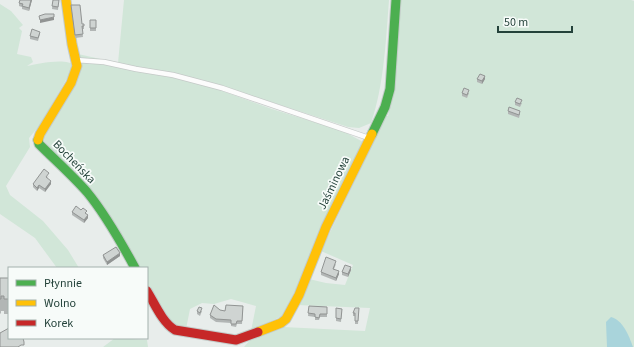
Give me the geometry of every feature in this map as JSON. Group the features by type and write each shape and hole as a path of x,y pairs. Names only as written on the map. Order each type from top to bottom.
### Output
{"street":[{"name":"Bocheńska","path":"66,0 72,44 77,66 71,83 44,126 38,141 39,144 79,182 95,202 134,267"},
{"name":"Jaśminowa","path":"148,293 162,317 170,327 175,330 236,340 277,326 286,319 299,295 326,227 385,106 390,89 396,0"}],"lane":[{"path":"76,60 104,62 173,75 215,86 369,138"}],"green space":[{"path":"124,0 389,0 382,78 371,123 359,128 348,127 200,79 195,81 272,109 343,131 363,142 284,315 251,331 256,306 231,299 214,304 202,303 190,309 186,329 175,327 148,287 148,267 136,267 43,139 76,80 82,63 78,54 118,63"},
{"path":"401,0 634,1 634,347 244,347 251,339 283,327 365,331 370,308 297,305 309,279 345,285 353,265 321,251 386,116 388,116 394,89"},
{"path":"0,4 11,11 23,25 19,28 22,31 17,54 31,57 33,62 27,66 66,62 71,63 74,66 40,125 29,138 30,147 6,186 10,195 43,221 68,250 78,267 56,267 35,238 0,214"},
{"path":"114,339 131,339 147,340 148,347 103,347"}],"water":[{"path":"611,317 619,321 622,325 633,347 607,347 606,322"}],"building":[{"path":"20,0 31,0 29,8 22,6 23,4 19,3"},
{"path":"53,0 59,0 58,7 52,6"},
{"path":"71,5 80,5 82,24 84,24 84,26 82,26 83,34 75,35"},
{"path":"54,14 54,17 40,20 39,16"},
{"path":"90,20 96,20 96,28 90,28"},
{"path":"32,29 40,32 38,38 30,36"},
{"path":"480,74 485,76 482,81 477,79"},
{"path":"464,88 469,90 467,95 462,93"},
{"path":"517,98 522,100 520,104 515,102"},
{"path":"509,107 520,111 519,115 508,111"},
{"path":"44,169 49,173 46,177 51,181 45,189 39,185 37,188 33,184"},
{"path":"76,206 81,210 83,208 87,211 85,213 88,215 84,220 72,212"},
{"path":"116,247 120,253 107,262 103,255"},
{"path":"326,257 336,261 333,269 339,271 336,278 321,272"},
{"path":"345,265 351,267 348,274 342,272"},
{"path":"0,278 8,278 8,299 4,299 4,296 1,296 0,299"},
{"path":"214,305 220,310 225,311 226,305 243,306 242,321 237,321 236,324 231,324 231,320 216,319 210,315"},
{"path":"309,306 327,307 327,314 320,314 319,318 315,317 315,314 308,313"},
{"path":"199,307 202,308 200,313 197,311"},
{"path":"336,308 342,309 341,319 336,318"},
{"path":"355,308 359,308 358,321 355,321 355,313 353,313"},
{"path":"8,329 8,339 23,339 24,345 18,347 0,347 0,333"}],"traffic: fast":[{"path":"372,134 385,107 390,89 396,0"},
{"path":"38,140 39,144 87,192 101,210 134,267"}],"traffic: slow":[{"path":"38,140 40,134 71,83 77,66 72,44 66,0"},
{"path":"258,332 281,323 286,319 299,295 326,227 372,134"}],"traffic: jam":[{"path":"148,293 163,318 170,327 175,330 236,340 258,332"}]}
